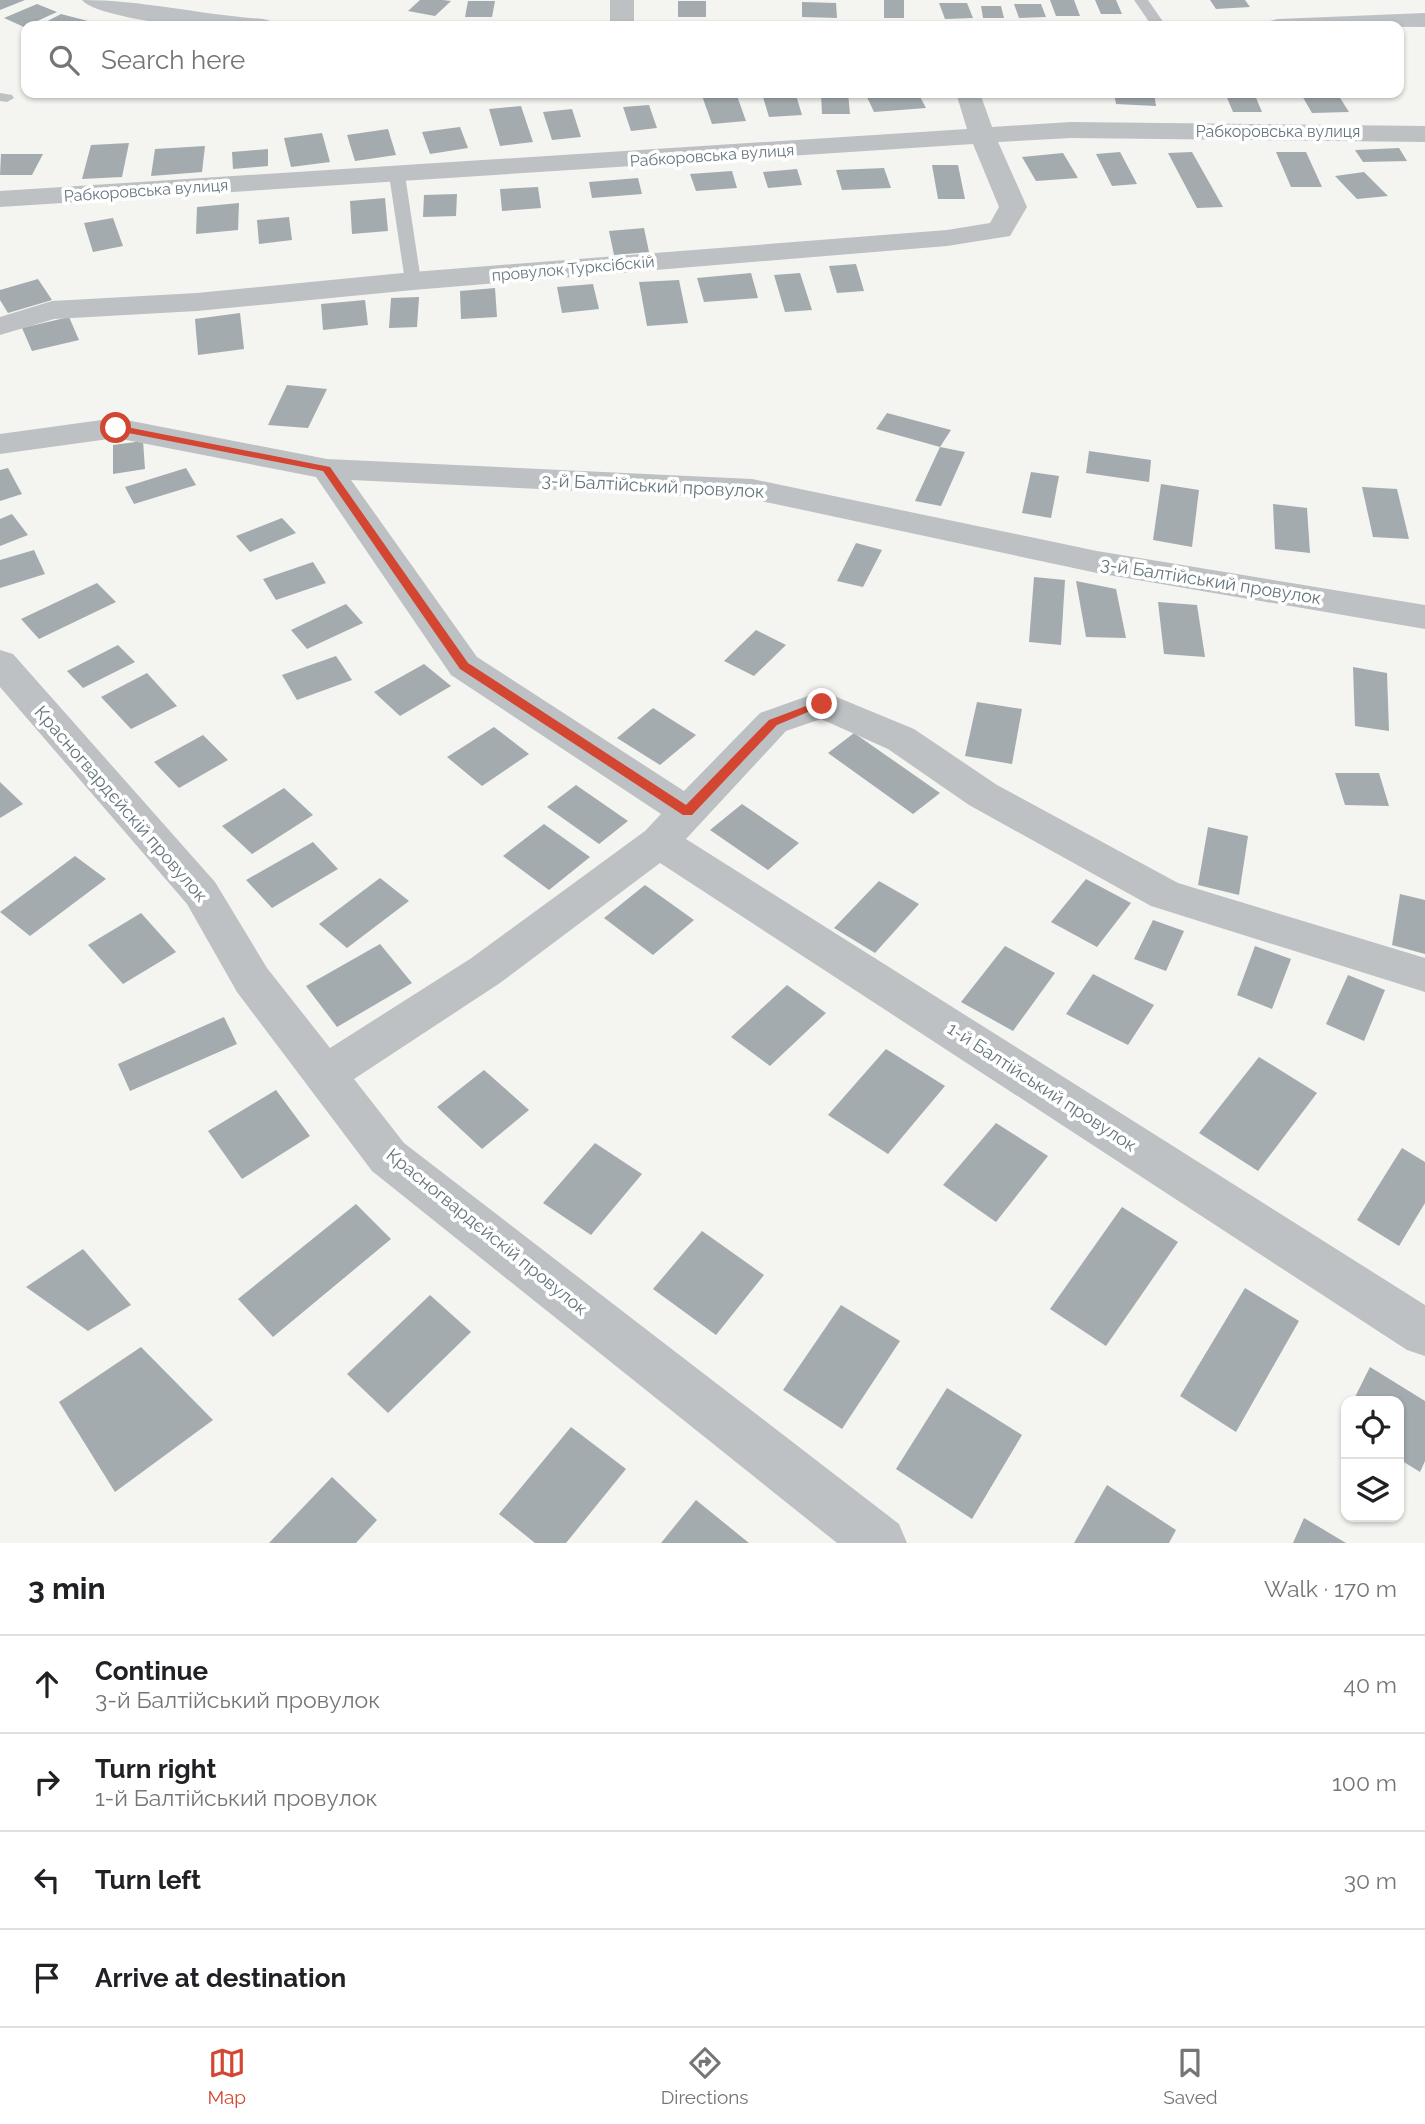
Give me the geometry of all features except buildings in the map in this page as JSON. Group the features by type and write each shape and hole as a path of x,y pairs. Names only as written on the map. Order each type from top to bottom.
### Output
{"street":[{"path":"94,0 114,6 210,21"},
{"path":"622,0 622,21"},
{"path":"1400,21 1425,20"},
{"name":"провулок Турксібскій","path":"0,326 52,310 197,302 413,281 933,239 1000,230 1013,207 983,138 970,98"},
{"name":"Рабкоровська вулиця","path":"0,199 983,138 1071,130 1425,134"},
{"name":"3-й Балтійський провулок","path":"0,444 116,428 327,469 752,489 1097,562 1425,617"},
{"name":"1-й Балтійський провулок","path":"327,469 464,666 673,827 1425,1333"},
{"name":"Красногвардєйскій провулок","path":"0,663 201,893 252,981 388,1157 880,1543"},
{"path":"325,1074 485,971 673,827 773,722 822,704 901,738 984,795 1166,895 1425,975"}],"lane":[{"path":"1141,0 1156,21"},
{"path":"397,175 413,281"}],"route":[{"path":"116,428 327,469 464,666 687,812 773,722 822,704"}]}
